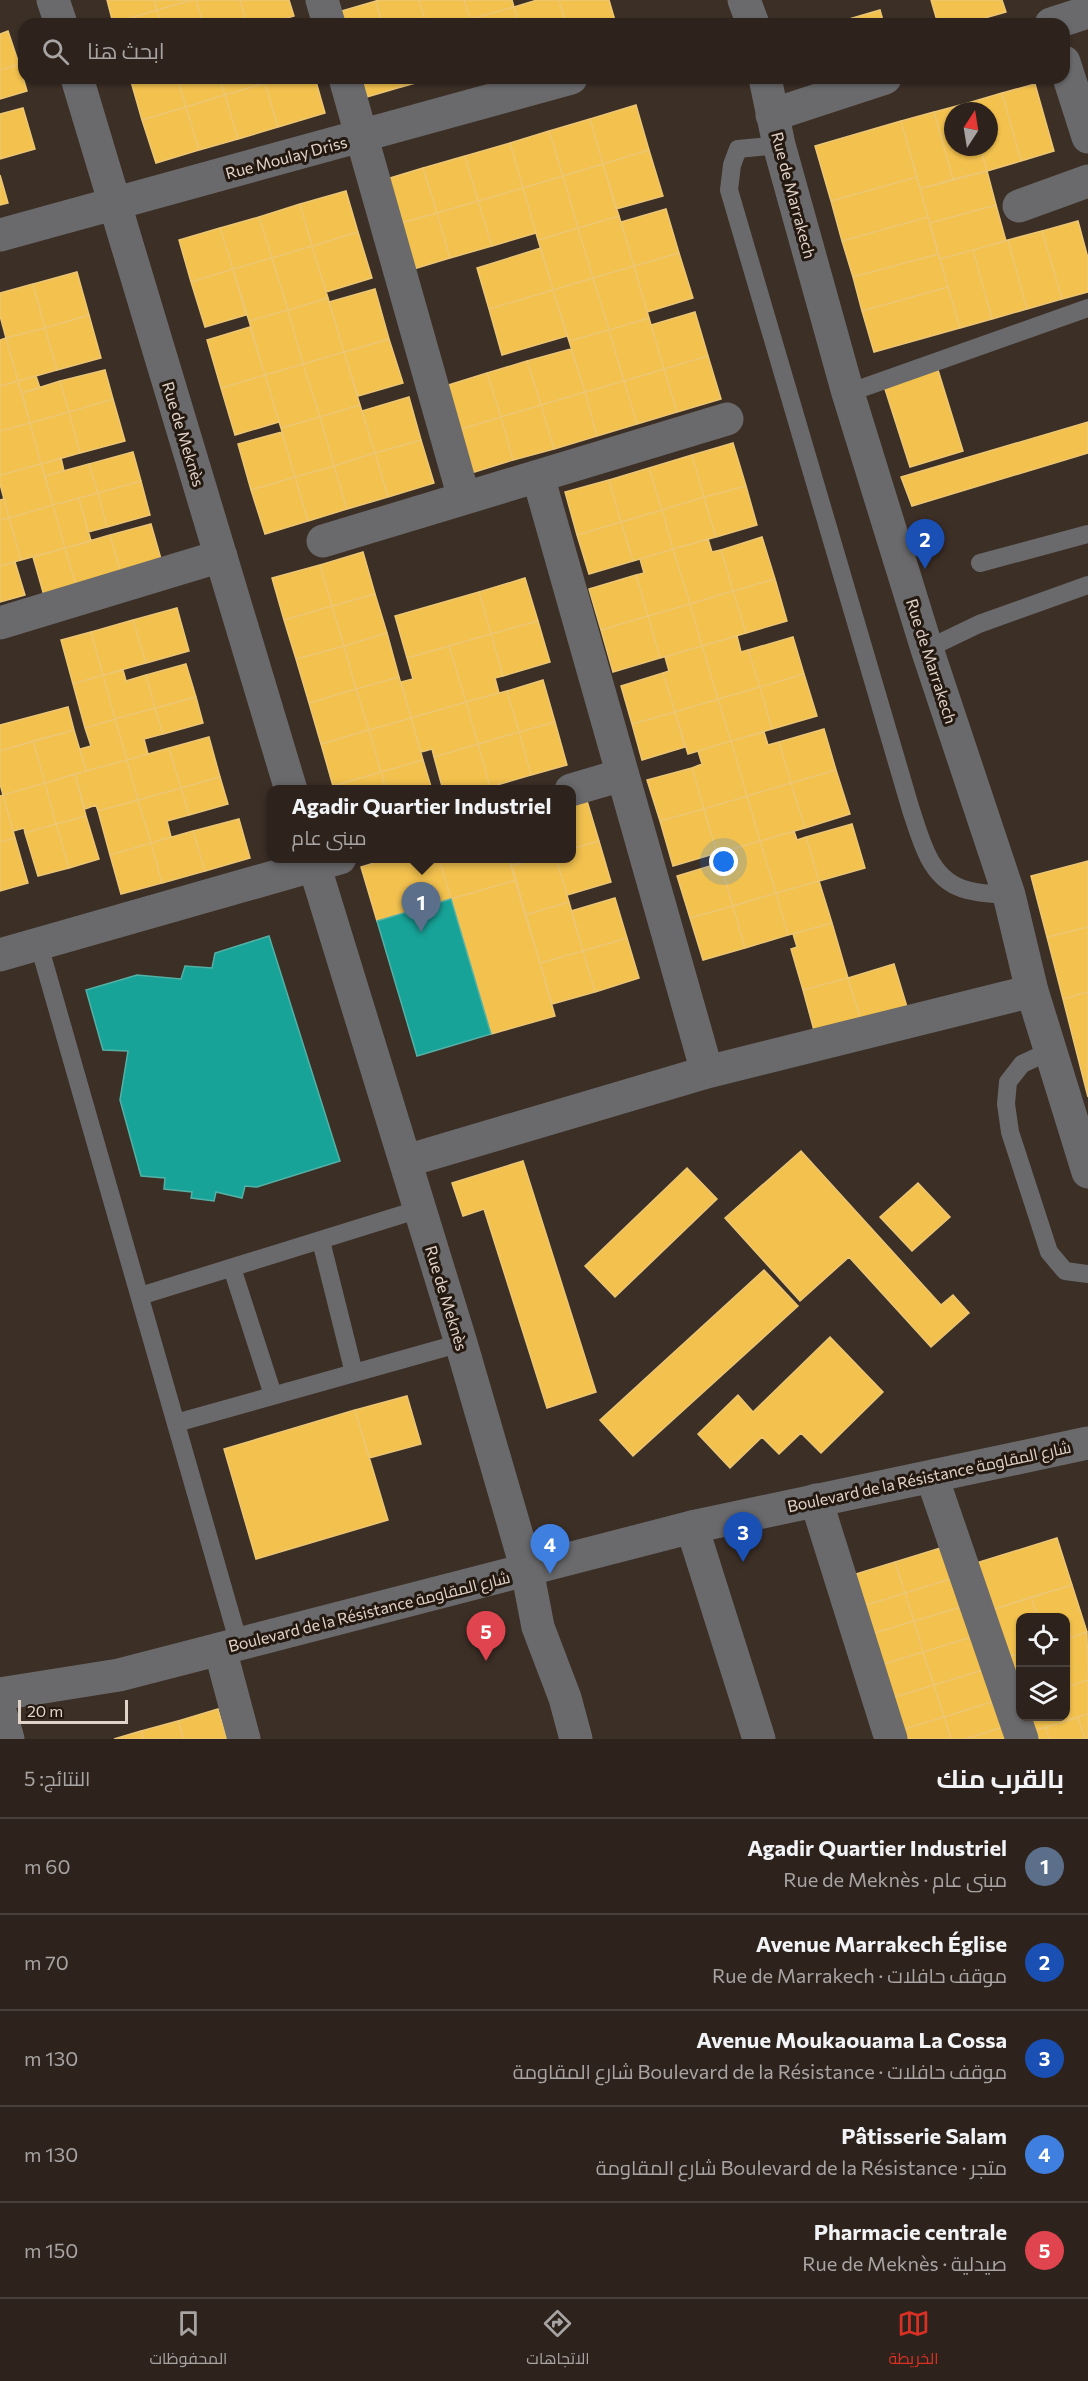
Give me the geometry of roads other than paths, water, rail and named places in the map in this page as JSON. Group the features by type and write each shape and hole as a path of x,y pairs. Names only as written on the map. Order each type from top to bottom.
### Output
{"street":[{"path":"53,0 59,18"},
{"path":"322,0 327,18"},
{"path":"744,0 751,18"},
{"path":"1045,0 1050,18"},
{"path":"1070,18 1088,12"},
{"path":"1070,81 1088,137"},
{"name":"Rue de Meknès","path":"79,84 290,785"},
{"path":"347,84 465,498"},
{"name":"Rue Moulay Driss","path":"0,236 549,84"},
{"name":"Rue de Marrakech","path":"766,84 776,130 848,393 927,648 1009,895 1032,991 1088,1172"},
{"path":"776,130 872,84"},
{"path":"1019,206 1088,181"},
{"path":"323,541 727,419"},
{"path":"538,476 707,1072"},
{"path":"0,623 221,556"},
{"path":"576,789 622,775"},
{"path":"0,955 315,863"},
{"name":"Rue de Meknès","path":"323,863 406,1161 527,1570 538,1627 565,1698 576,1739"},
{"path":"406,1161 707,1072 1032,991"},
{"name":"Boulevard de la Résistance شارع المقاومة","path":"0,1694 119,1675 692,1527 1088,1443"},
{"path":"932,1477 1022,1739"},
{"path":"816,1500 891,1739"},
{"path":"692,1527 759,1739"},
{"path":"230,1647 244,1739"},
{"path":"0,1711 8,1739"}],"lane":[{"path":"776,130 738,149 732,165 729,190 911,810 926,855 941,878 966,890 1009,895"},
{"path":"848,393 1088,308"},
{"path":"980,563 1088,534"},
{"path":"927,648 979,624 1088,585"},
{"path":"39,945 176,1423 230,1647"},
{"path":"1050,1051 1022,1064 1008,1082 1006,1104 1010,1132 1049,1252 1065,1271 1088,1274"},
{"path":"140,1296 420,1209"},
{"path":"321,1241 354,1373"},
{"path":"232,1268 273,1395"},
{"path":"176,1423 461,1343"}],"place":[{"name":"Avenue Marrakech Église","path":"925,569"},
{"name":"Agadir Quartier Industriel","path":"421,932"},
{"name":"Avenue Moukaouama La Cossa","path":"743,1562"},
{"name":"Pâtisserie Salam","path":"550,1574"},
{"name":"Pharmacie centrale","path":"486,1661"}]}
